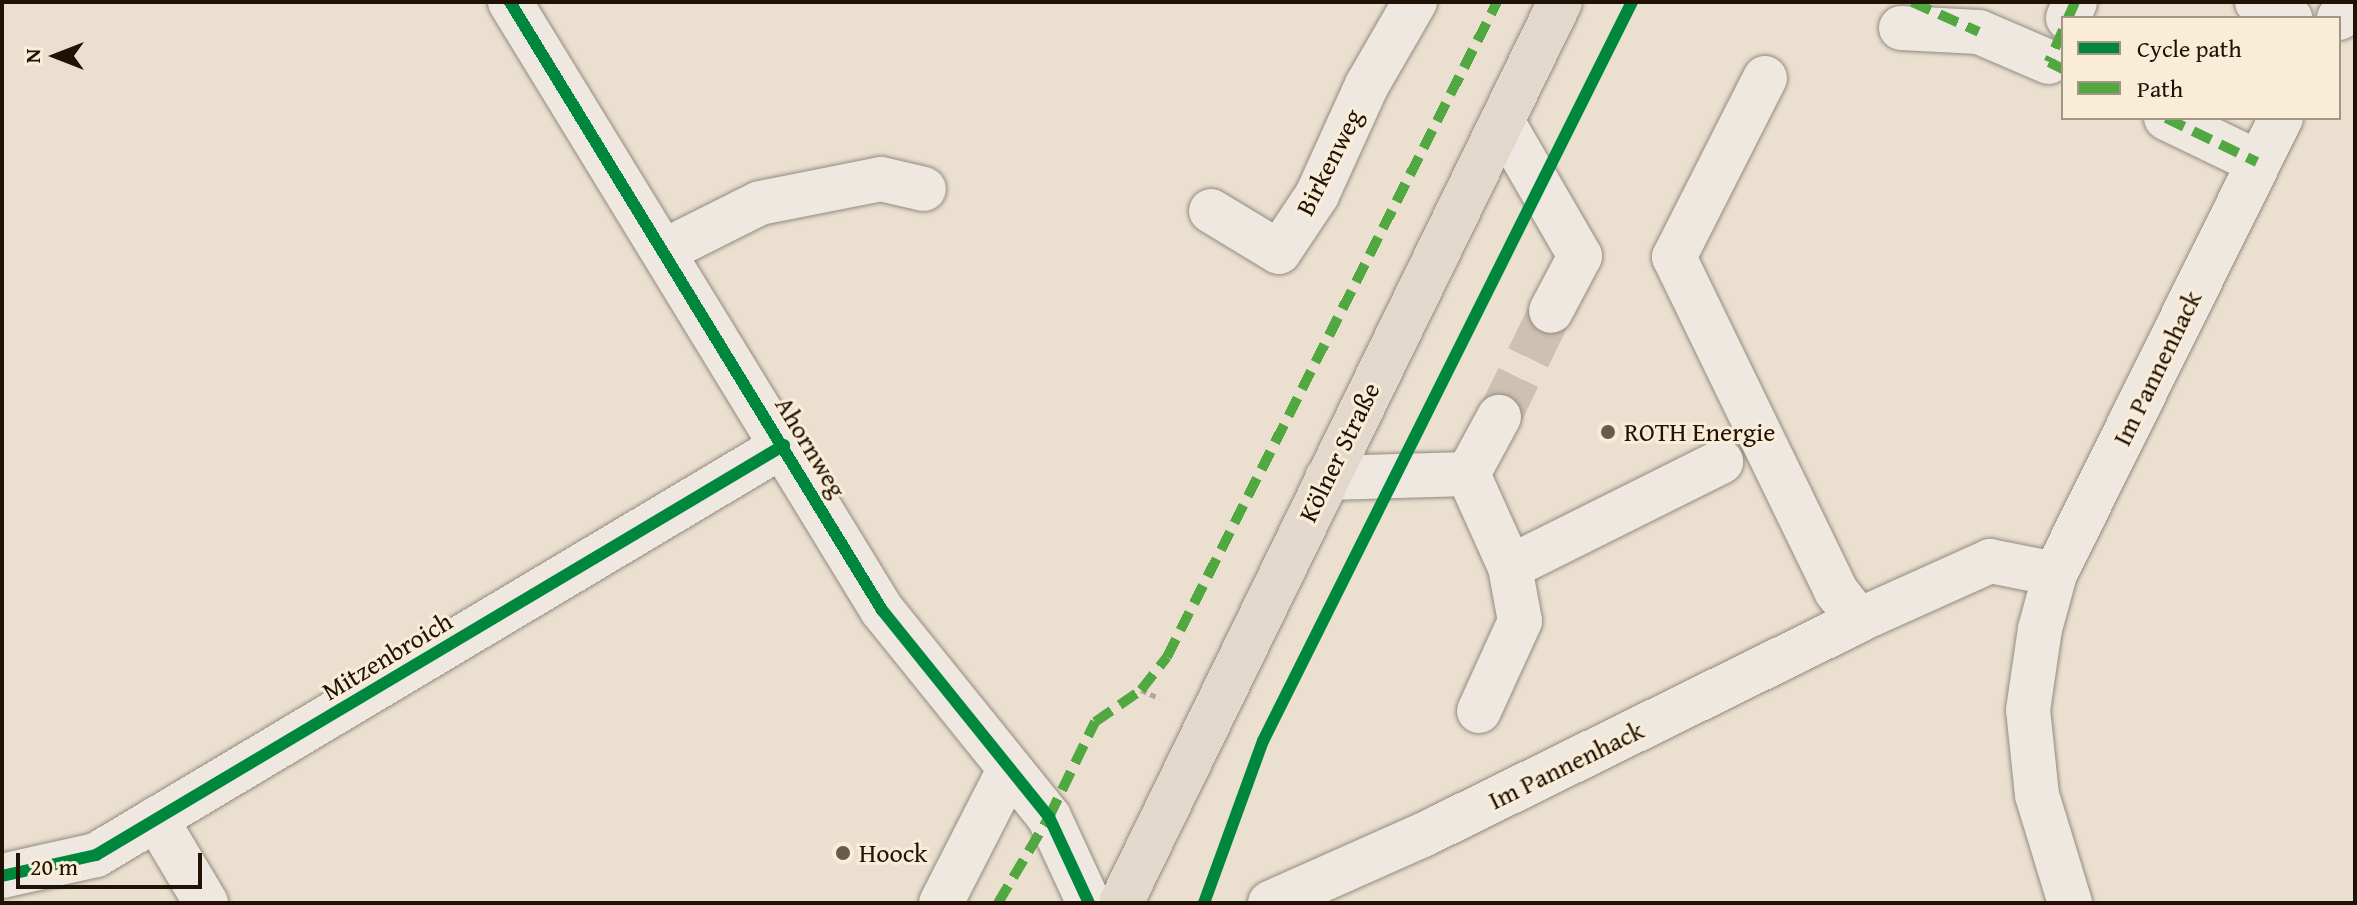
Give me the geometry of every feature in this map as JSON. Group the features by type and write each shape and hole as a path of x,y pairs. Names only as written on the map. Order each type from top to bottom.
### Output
{"main road":[{"name":"Kölner Straße","path":"1121,903 1560,2"}],"street":[{"name":"Ahornweg","path":"510,2 784,445 882,610 1008,772 1049,817 1089,903"},
{"name":"Birkenweg","path":"1211,211 1279,252 1317,195 1367,85 1415,2"},
{"path":"2257,2 2286,16"},
{"path":"1901,28 1979,32 2058,54"},
{"path":"1765,78 1674,257 1836,591 1859,620"},
{"path":"2170,120 2257,162"},
{"name":"Im Pannenhack","path":"2070,903 2037,795 2028,710 2040,629 2055,574 2280,120"},
{"path":"1502,121 1580,256 1551,311"},
{"path":"664,251 760,203 881,179 924,189"},
{"path":"1468,474 1499,417"},
{"name":"Mitzenbroich","path":"2,876 96,855 784,445"},
{"path":"1510,567 1721,462"},
{"path":"1327,478 1468,474"},
{"path":"1468,474 1510,567 1520,621 1479,711"},
{"name":"Im Pannenhack","path":"1270,903 1437,828 1859,620 1990,561 2055,574"},
{"path":"941,903 1008,772"},
{"path":"156,819 206,903"}],"tunnel":[{"path":"1499,417 1551,311"}],"marked path":[{"path":"998,903 1049,817 1095,722 1141,690 1167,657 1497,2"},
{"path":"1912,2 1979,32"},
{"path":"2069,16 2075,2"},
{"path":"2061,35 2049,62 2061,68"},
{"path":"2170,120 2257,162"}],"cycle path":[{"path":"510,2 882,610 1049,817 1089,903"},
{"path":"1204,903 1263,741 1632,2"},
{"path":"2,876 96,855 784,445"}],"place":[{"name":"ROTH Energie","path":"1608,432"},
{"name":"Hoock","path":"843,853"}]}
